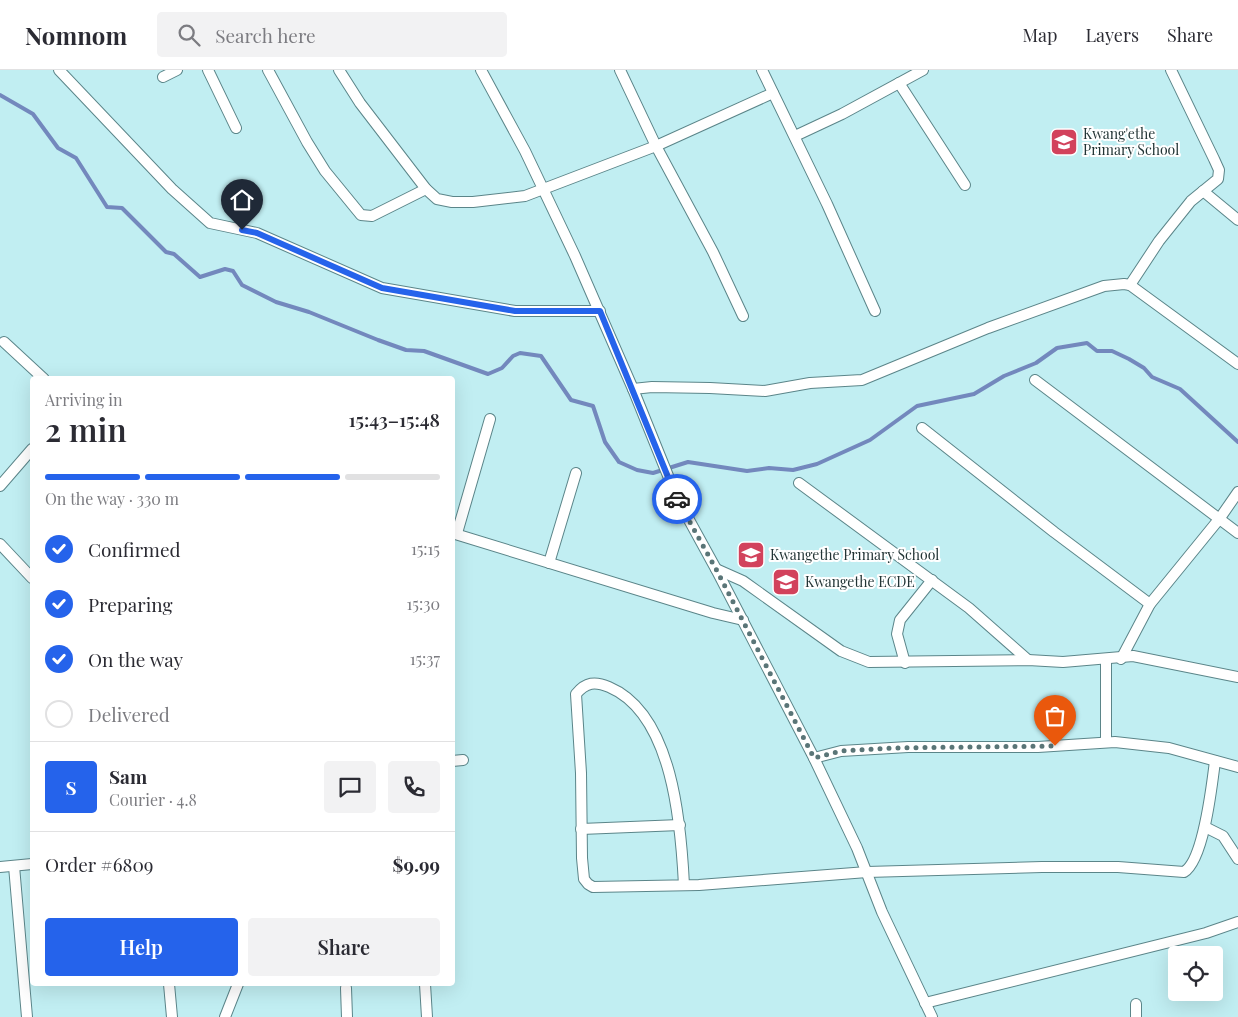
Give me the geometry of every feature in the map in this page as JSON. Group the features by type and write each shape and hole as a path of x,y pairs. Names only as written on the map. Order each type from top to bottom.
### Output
{"street":[{"path":"59,70 172,189 210,223 257,233 382,288 402,293 515,311 600,311"},
{"path":"163,77 177,70"},
{"path":"208,70 236,128"},
{"path":"268,70 307,142 325,170 361,214 372,216 426,189"},
{"path":"340,70 360,103 426,189 437,199 452,202 507,200 544,190 656,146 773,93"},
{"path":"481,70 544,190 600,311 677,498 743,620 814,758 867,872 882,912 932,1017"},
{"path":"620,70 656,146 713,252 743,316"},
{"path":"762,70 795,136 875,311"},
{"path":"795,136 842,114 902,77 923,70"},
{"path":"1130,285 1159,241 1192,201 1218,179 1219,170 1171,70"},
{"path":"902,77 965,186"},
{"path":"1203,191 1238,220"},
{"path":"633,389 710,388 765,391 810,383 862,380 988,328 1104,286 1130,285 1238,364"},
{"path":"4,342 41,376"},
{"path":"1036,380 1238,533"},
{"path":"455,530 490,419"},
{"path":"922,428 1038,520 1150,604"},
{"path":"0,486 30,452"},
{"path":"549,563 576,473"},
{"path":"799,483 969,608 1028,660"},
{"path":"1121,659 1150,604 1220,518 1238,492"},
{"path":"455,533 743,620"},
{"path":"0,544 30,576"},
{"path":"716,569 744,581 841,651 869,662 1028,660 1063,662 1121,659 1133,656 1238,677"},
{"path":"905,663 897,634 900,620 932,580"},
{"path":"1106,660 1106,742"},
{"path":"684,885 676,797 647,718 637,705 620,692 592,683 584,685 576,694 581,772 581,829 584,879 593,887 684,885 867,872 1051,867 1118,867 1184,872 1193,862 1205,827 1215,761"},
{"path":"814,758 824,754 908,747 1038,747 1106,742 1169,748 1238,766"},
{"path":"581,829 680,825"},
{"path":"1205,827 1223,836 1238,859"},
{"path":"0,867 30,864"},
{"path":"14,866 27,1017"},
{"path":"925,1003 1206,933 1238,922"},
{"path":"169,986 172,1017"},
{"path":"225,1017 237,986"},
{"path":"425,986 427,1017"},
{"path":"346,988 347,1017"},
{"path":"1136,1004 1136,1017"}],"waterway":[{"path":"0,95 33,114 58,148 76,158 107,207 122,208 166,252 174,254 200,277 225,269 233,271 242,285 276,302 309,312 406,350 424,351 488,374 502,368 513,356 520,353 541,356 571,400 593,406 605,442 619,462 637,470 653,473 688,462 747,471 769,468 793,470 817,464 870,440 917,406 974,394 1004,376 1036,363 1057,348 1087,343 1097,351 1112,351 1129,359 1144,368 1152,377 1180,389 1238,442"}],"way so far":[{"path":"677,499 716,569 814,758 841,751 908,747 1055,746"}],"place":[{"name":"Kwang'ethe Primary School","path":"1064,142"},
{"name":"Kwangethe Primary School","path":"751,555"},
{"name":"Kwangethe ECDE","path":"786,582"}],"route":[{"path":"242,230 257,233 382,288 402,293 515,311 600,311 677,499"}]}
